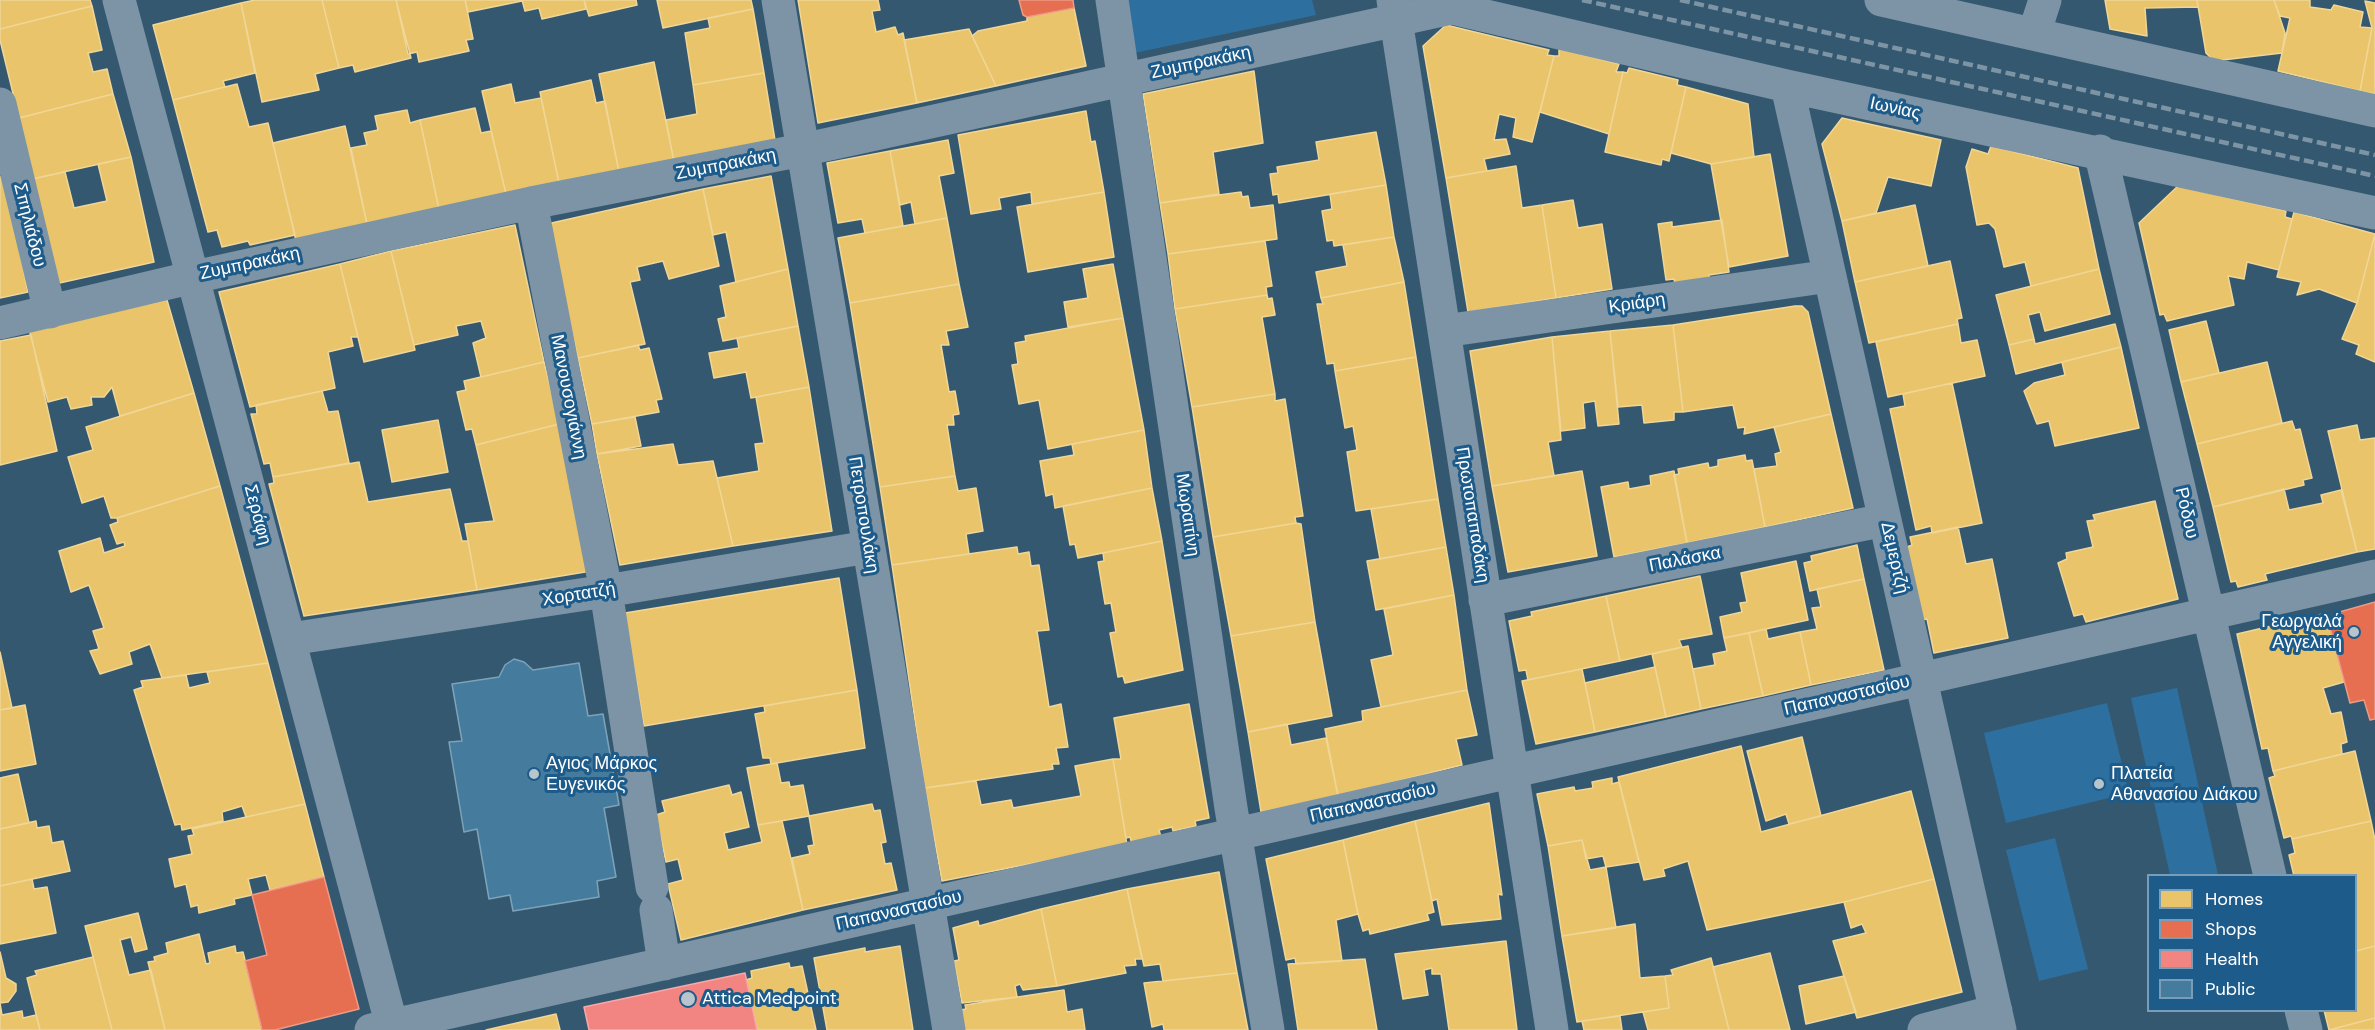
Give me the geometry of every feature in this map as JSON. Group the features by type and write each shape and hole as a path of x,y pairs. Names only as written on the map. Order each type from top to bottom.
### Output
{"street":[{"name":"Πετροπουλάκη","path":"778,0 949,1030"},
{"name":"Μωραιτίνη","path":"1112,0 1235,835 1268,1030"},
{"path":"1881,0 2375,111"},
{"path":"2034,34 2044,0"},
{"name":"Σεράφη","path":"124,1 290,639 385,1028"},
{"name":"Ζυμπρακάκη","path":"0,323 531,202 802,150 1123,81 1402,7"},
{"name":"Ιωνίας","path":"1402,7 1452,8 1787,86 2100,151 2375,213"},
{"name":"Πρωτοπαπαδάκη","path":"1402,7 1444,331 1552,1030"},
{"name":"Δεμερτζή","path":"1787,86 1998,1021"},
{"name":"Σπηλιάδου","path":"0,104 50,312"},
{"name":"Ρόδου","path":"2100,151 2270,874"},
{"name":"Μανουσογιάννη","path":"531,202 606,591 664,964"},
{"name":"Κριάρη","path":"1444,331 1830,276"},
{"name":"Παλάσκα","path":"1485,600 1885,520"},
{"name":"Χορτατζή","path":"290,639 606,591 868,547"},
{"name":"Παπαναστασίου","path":"385,1028 2375,576"},
{"path":"2301,1012 2306,1030"},
{"path":"1924,1030 1998,1021"}],"shaded area":[{"path":"1123,0 1312,0 1316,15 1134,53"},
{"path":"2177,688 2218,874 2170,874 2131,698"},
{"path":"2107,703 2129,793 2006,823 1984,733"},
{"path":"2055,838 2088,969 2039,981 2006,850"}],"building: Homes":[{"path":"0,0 90,0 92,6 0,29"},
{"path":"255,0 322,0 339,68 315,74 319,90 262,102 241,3"},
{"path":"322,0 396,0 411,58 355,72 353,65 339,68"},
{"path":"396,0 465,0 473,39 466,40 469,51 419,62 417,52 408,54"},
{"path":"465,0 522,0 522,1 468,12"},
{"path":"522,0 584,0 586,9 542,19 539,8 525,11"},
{"path":"584,0 636,0 637,5 589,16"},
{"path":"657,0 751,0 753,9 663,28"},
{"path":"798,0 878,0 880,10 872,11 876,32 895,27 898,35 903,33 917,103 818,123"},
{"path":"2105,0 2197,0 2198,7 2145,8 2147,36 2110,29"},
{"path":"2197,0 2274,0 2285,33 2282,53 2214,61 2206,53"},
{"path":"2274,0 2310,0 2310,7 2331,10 2334,5 2363,12 2360,27 2372,28 2360,91 2278,71 2290,18 2280,16"},
{"path":"2365,1 2375,3 2375,94 2360,91 2372,28"},
{"path":"241,3 255,73 223,81 225,87 173,100 153,25"},
{"path":"92,6 102,50 88,53 93,72 107,69 113,94 19,118 0,40 0,29"},
{"path":"1074,8 1086,66 996,86 972,36 978,31 1027,21 1027,17"},
{"path":"753,9 764,73 693,85 685,33 710,28 708,18"},
{"path":"1446,25 1549,50 1547,55 1554,56 1532,142 1513,137 1516,118 1499,114 1494,140 1506,139 1510,154 1484,159 1487,171 1446,178 1423,46"},
{"path":"969,29 996,86 917,103 904,40"},
{"path":"1559,49 1619,64 1616,72 1623,72 1609,134 1540,112 1554,56 1559,56"},
{"path":"654,62 674,162 619,172 599,74"},
{"path":"1629,68 1678,80 1677,85 1686,87 1669,161 1662,159 1661,165 1605,152 1623,72 1627,73"},
{"path":"1254,71 1263,143 1213,152 1219,194 1160,203 1143,94"},
{"path":"764,73 775,140 674,162 666,120 697,114 693,85"},
{"path":"591,80 596,103 605,101 619,172 559,183 540,92"},
{"path":"237,84 249,127 268,123 295,235 250,245 248,241 222,247 217,230 208,232 173,100"},
{"path":"511,84 515,103 541,98 559,183 506,194 482,91"},
{"path":"1686,87 1748,104 1754,157 1711,164 1671,153"},
{"path":"113,94 131,157 32,179 19,118"},
{"path":"475,108 481,133 491,131 506,194 439,209 420,120"},
{"path":"407,110 410,123 420,120 439,209 367,224 351,148 367,145 364,133 378,130 375,116"},
{"path":"1086,111 1091,142 1095,141 1104,192 1032,204 1031,192 999,198 1001,209 971,214 958,135"},
{"path":"1842,118 1941,140 1931,186 1888,177 1876,213 1842,221 1822,144"},
{"path":"345,126 367,224 296,241 273,143"},
{"path":"1376,132 1386,185 1279,203 1278,194 1273,195 1270,174 1278,173 1277,167 1319,160 1316,142"},
{"path":"948,140 954,173 939,176 947,218 915,224 911,202 900,205 890,151"},
{"path":"1991,146 2078,168 2099,269 2031,286 2025,262 2004,267 1995,229 1989,223 1977,225 1966,167 1972,149 1988,154"},
{"path":"890,151 903,226 865,233 862,219 838,223 827,163"},
{"path":"1770,154 1788,256 1729,267 1711,164"},
{"path":"131,157 154,262 55,284 32,179 65,172 74,208 107,201 98,164"},
{"path":"1516,166 1522,208 1542,205 1556,298 1468,312 1446,178"},
{"path":"4,176 28,292 0,298 0,177"},
{"path":"771,176 788,269 736,282 726,232 713,235 703,189"},
{"path":"1386,185 1394,237 1334,246 1333,240 1327,241 1322,211 1332,209 1330,194"},
{"path":"2178,186 2286,211 2285,217 2292,219 2279,270 2247,262 2244,279 2228,276 2234,305 2167,321 2164,314 2160,315 2139,223"},
{"path":"703,189 719,266 669,279 663,261 637,267 640,280 630,282 645,344 578,358 547,224"},
{"path":"1104,192 1114,257 1028,272 1017,207"},
{"path":"1241,192 1242,197 1248,196 1250,208 1273,205 1277,239 1168,254 1160,203"},
{"path":"1573,200 1578,228 1602,224 1612,289 1556,298 1542,205"},
{"path":"1915,205 1928,266 1855,282 1842,221"},
{"path":"2294,212 2375,234 2357,303 2319,289 2297,295 2301,282 2277,277"},
{"path":"947,218 959,284 850,303 838,238"},
{"path":"1722,220 1729,272 1709,275 1709,279 1675,284 1674,279 1666,280 1658,224 1672,222 1672,227"},
{"path":"515,225 544,362 481,377 473,343 486,338 481,321 456,326 458,335 414,345 391,251"},
{"path":"2375,234 2375,362 2356,354 2359,345 2342,339 2357,303"},
{"path":"1394,237 1404,282 1321,298 1316,272 1347,266 1343,245"},
{"path":"1265,241 1272,286 1266,287 1267,295 1175,309 1168,254"},
{"path":"391,251 415,350 364,362 340,264"},
{"path":"1950,261 1962,318 1957,319 1958,324 1869,343 1855,282"},
{"path":"340,264 358,337 351,337 353,346 328,352 335,388 250,407 219,292"},
{"path":"1113,264 1123,318 1068,327 1064,302 1088,298 1083,269"},
{"path":"788,269 798,326 723,341 718,319 726,317 720,286"},
{"path":"2099,269 2110,314 2045,331 2040,312 2028,315 2034,339 2009,345 1996,295"},
{"path":"1404,282 1416,357 1335,371 1334,363 1327,364 1317,304 1323,304 1321,298"},
{"path":"959,284 968,327 946,331 949,345 941,345 949,392 955,391 959,414 953,415 954,425 947,425 955,476 880,487 850,303"},
{"path":"1267,295 1268,299 1272,298 1275,315 1262,317 1275,394 1192,407 1175,309"},
{"path":"167,300 194,393 120,416 112,387 104,397 91,397 92,405 71,409 67,397 48,402 29,329"},
{"path":"1802,306 1808,312 1831,414 1744,434 1745,427 1738,428 1733,405 1683,412 1673,325"},
{"path":"1123,318 1144,430 1048,449 1039,400 1019,404 1012,365 1018,364 1015,343 1026,341 1025,336"},
{"path":"2206,321 2219,373 2181,382 2169,330"},
{"path":"1958,324 1961,343 1977,340 1985,376 1888,397 1876,342"},
{"path":"2115,324 2121,347 2016,374 2009,345 2034,339 2035,344"},
{"path":"1673,325 1683,412 1674,412 1674,420 1644,423 1642,405 1618,407 1610,331"},
{"path":"798,326 809,387 751,398 746,372 714,378 709,353 739,348 737,338"},
{"path":"1610,331 1619,424 1598,426 1595,401 1583,403 1585,428 1561,431 1552,337"},
{"path":"31,335 57,451 0,465 0,341"},
{"path":"1552,337 1561,440 1548,442 1554,476 1492,486 1470,351"},
{"path":"638,345 640,350 649,348 662,399 656,400 659,412 592,424 578,358"},
{"path":"2121,347 2139,428 2055,446 2049,421 2037,424 2024,391 2034,383 2065,375 2062,362"},
{"path":"1416,357 1438,499 1356,511 1347,452 1357,450 1353,426 1345,428 1335,371"},
{"path":"544,362 559,424 476,445 472,429 466,430 457,392 466,390 464,381"},
{"path":"2267,362 2282,423 2197,444 2181,382"},
{"path":"1952,383 1982,523 1932,533 1931,526 1916,530 1890,409 1905,406 1903,394"},
{"path":"809,387 832,531 733,546 717,478 759,471 755,444 764,443 756,397"},
{"path":"322,391 328,412 338,411 349,463 273,477 270,463 264,464 251,414 257,414 256,405"},
{"path":"194,393 220,486 117,518 111,518 104,496 82,503 68,457 93,450 86,427"},
{"path":"1275,394 1275,401 1285,399 1303,516 1295,517 1296,523 1213,537 1192,407"},
{"path":"1831,414 1853,508 1765,527 1754,469 1777,466 1775,454 1781,452 1774,427"},
{"path":"635,417 641,446 597,454 592,424"},
{"path":"438,420 448,472 392,482 382,430"},
{"path":"2292,421 2295,430 2300,429 2312,478 2303,480 2304,485 2213,507 2197,444"},
{"path":"559,424 591,571 477,590 465,524 494,521 476,445"},
{"path":"2357,425 2360,440 2375,438 2375,549 2357,552 2328,431"},
{"path":"1144,430 1152,488 1055,508 1053,494 1046,496 1040,461 1074,455 1072,444"},
{"path":"673,444 678,465 713,461 733,546 620,565 597,454"},
{"path":"1745,455 1746,461 1752,460 1765,527 1687,543 1674,475 1679,474 1678,469 1708,463 1709,468 1718,466 1718,460"},
{"path":"359,462 368,502 450,489 462,541 468,541 477,590 304,616 269,484 274,483 273,477"},
{"path":"1582,471 1597,556 1508,572 1492,486"},
{"path":"1674,471 1687,543 1614,557 1601,487 1628,482 1629,489 1651,485 1650,476"},
{"path":"955,476 958,491 976,488 983,531 966,534 969,554 892,565 880,487"},
{"path":"220,486 268,663 162,678 150,644 129,652 132,664 100,674 90,651 99,649 93,631 104,628 89,585 71,592 59,551 100,538 104,553 125,546 124,542 117,544 110,525 118,522 117,518"},
{"path":"1152,488 1162,541 1078,558 1075,544 1070,545 1063,506"},
{"path":"2284,489 2289,510 2323,503 2321,495 2341,490 2357,552 2265,574 2267,580 2238,587 2236,581 2231,582 2213,507"},
{"path":"1438,499 1446,547 1380,559 1371,509"},
{"path":"2155,501 2178,599 2086,622 2083,614 2074,616 2058,563 2067,559 2066,553 2093,547 2087,521 2095,520 2093,515"},
{"path":"1301,524 1315,622 1231,636 1213,537"},
{"path":"1958,527 1966,564 1992,559 2008,638 1934,653 1927,619 1922,620 1907,547 1912,545 1910,537"},
{"path":"1162,541 1183,670 1125,683 1123,676 1118,677 1110,633 1116,632 1111,603 1105,604 1098,562 1104,561 1103,553"},
{"path":"1857,545 1864,579 1810,591 1804,563 1812,561 1811,556"},
{"path":"1017,547 1018,554 1029,552 1031,566 1039,565 1049,630 1037,631 1049,707 1061,704 1068,747 1056,748 1059,764 1052,764 1053,769 925,788 892,565"},
{"path":"1446,547 1454,595 1376,610 1367,561"},
{"path":"1796,561 1808,620 1724,638 1720,617 1742,612 1740,603 1747,602 1741,573"},
{"path":"1700,576 1712,634 1679,640 1682,647 1620,661 1606,596"},
{"path":"839,578 857,690 644,726 625,613"},
{"path":"1864,579 1884,670 1811,685 1800,632 1817,629 1812,608 1821,607 1817,589"},
{"path":"1454,595 1467,690 1381,707 1371,660 1393,655 1384,609"},
{"path":"1606,596 1620,661 1528,680 1526,670 1519,671 1509,621 1532,616 1531,612"},
{"path":"2327,613 2344,682 2323,688 2331,714 2341,712 2347,742 2341,744 2342,754 2273,771 2268,748 2262,749 2237,634"},
{"path":"1315,622 1332,716 1248,732 1231,636"},
{"path":"1766,629 1768,639 1800,632 1811,685 1763,696 1749,633"},
{"path":"1749,633 1763,696 1701,709 1693,669 1715,665 1713,654 1727,651 1724,638"},
{"path":"1688,646 1701,709 1666,717 1652,654"},
{"path":"0,652 12,708 0,710"},
{"path":"268,663 305,804 246,817 242,806 222,812 223,821 182,830 181,824 175,825 134,690 143,687 141,681 186,675 189,688 210,683 207,672"},
{"path":"1655,667 1666,717 1595,732 1585,683"},
{"path":"1582,669 1595,732 1536,744 1522,681"},
{"path":"857,690 865,748 771,764 770,758 763,758 755,714 765,712 764,706"},
{"path":"1467,690 1477,735 1456,739 1462,765 1338,796 1325,729 1363,721 1362,711"},
{"path":"1189,704 1209,818 1195,821 1196,826 1173,831 1172,827 1159,830 1161,837 1132,844 1130,837 1126,838 1113,759 1121,759 1114,718"},
{"path":"25,705 36,764 0,771 0,710"},
{"path":"1287,724 1291,745 1326,738 1338,796 1261,812 1248,732"},
{"path":"1802,737 1821,816 1789,824 1786,814 1766,821 1747,751"},
{"path":"1741,746 1761,832 1911,791 1934,879 1844,902 1707,930 1688,861 1663,869 1665,876 1644,880 1618,777"},
{"path":"2355,751 2371,821 2292,839 2291,836 2284,838 2269,778 2275,776 2273,771"},
{"path":"1113,759 1127,845 942,881 925,788 976,781 981,805 1011,800 1013,808 1081,796 1075,766"},
{"path":"777,763 781,783 789,782 790,787 803,785 809,816 758,825 747,768"},
{"path":"18,774 29,823 0,829 0,778"},
{"path":"1612,778 1612,784 1619,782 1639,862 1606,867 1603,856 1586,859 1582,840 1548,846 1537,794 1574,787 1575,791 1593,788 1592,782"},
{"path":"729,785 732,795 741,792 749,827 724,833 728,850 762,842 758,825 782,821 803,910 681,940 668,884 683,880 678,859 666,862 656,815 665,812 662,801"},
{"path":"1489,803 1502,895 1498,894 1501,919 1442,925 1437,899 1432,901 1415,821"},
{"path":"305,804 324,877 270,890 266,875 248,879 252,895 234,899 235,904 199,913 198,905 191,907 186,884 175,887 169,859 192,854 188,836 194,835 192,829"},
{"path":"872,804 874,811 880,810 886,842 881,843 885,864 891,863 897,890 803,910 792,858 810,854 808,846 814,845 809,816"},
{"path":"36,821 37,828 49,826 52,843 63,841 70,871 0,886 0,829"},
{"path":"1415,821 1434,912 1427,914 1429,920 1370,934 1369,929 1363,931 1343,840"},
{"path":"2371,821 2375,840 2375,946 2357,951 2357,874 2294,874 2289,855 2295,853 2292,839"},
{"path":"1343,840 1358,914 1336,920 1342,961 1296,964 1295,958 1286,960 1266,859"},
{"path":"1582,840 1590,870 1606,867 1616,928 1562,936 1548,846"},
{"path":"1219,872 1237,973 1163,981 1160,964 1144,966 1127,889"},
{"path":"32,879 34,889 47,887 56,933 0,944 0,886"},
{"path":"1934,879 1962,992 1857,1018 1833,941 1866,933 1862,924 1851,928 1844,902"},
{"path":"1127,889 1142,959 1135,959 1136,965 1124,966 1126,973 1057,986 1041,909"},
{"path":"1041,909 1057,986 1023,990 1020,984 1015,986 1017,997 962,1003 954,961 959,960 953,928 978,921 979,926"},
{"path":"138,913 147,949 135,952 131,937 120,940 129,975 151,970 165,1030 112,1030 85,926"},
{"path":"1635,924 1640,978 1665,976 1669,1008 1577,1022 1562,936"},
{"path":"199,934 206,964 210,963 208,953 235,946 236,953 243,952 262,1030 165,1030 148,962 155,961 154,957 168,953 166,943"},
{"path":"1506,941 1517,1030 1449,1030 1441,974 1432,974 1432,968 1424,970 1428,995 1403,999 1395,954"},
{"path":"900,946 913,1030 827,1030 814,958 865,948 865,952"},
{"path":"2375,946 2375,1018 2329,1030 2324,1012 2357,1012 2357,951"},
{"path":"0,952 6,978 16,984 16,991 8,1002 0,1003"},
{"path":"1770,953 1790,1030 1729,1030 1713,967"},
{"path":"93,957 112,1030 40,1030 27,978 37,975 35,971"},
{"path":"1711,958 1729,1030 1648,1030 1643,1012 1669,1008 1665,976 1673,975 1671,970"},
{"path":"1365,959 1377,1030 1298,1030 1288,964"},
{"path":"789,963 790,968 802,966 816,1030 757,1030 746,980 752,978 751,971"},
{"path":"1237,973 1248,1030 1164,1030 1163,1024 1152,1027 1144,983"},
{"path":"1844,976 1856,1012 1806,1024 1799,986"},
{"path":"1064,990 1067,1012 1082,1009 1085,1030 964,1030 960,1010 966,1009 965,1005"},
{"path":"0,1003 2,1015 22,1011 23,1018 36,1015 40,1030 0,1030"},
{"path":"556,1014 560,1030 486,1030"},
{"path":"1620,1016 1622,1030 1584,1030 1582,1021"},
{"path":"2375,1018 2375,1030 2329,1030"}],"building: Shops":[{"path":"1019,0 1073,0 1074,8 1027,17 1023,15"},
{"path":"2375,602 2375,719 2370,720 2364,700 2350,703 2328,620 2337,618 2336,613"},
{"path":"324,877 359,1009 275,1030 262,1030 245,961 267,955 252,895"}],"building: Health":[{"path":"745,973 757,1030 589,1030 584,1007"}],"building: Public":[{"name":"Αγιος Μάρκος Ευγενικός","path":"514,659 524,662 533,670 579,663 588,716 603,714 619,805 604,808 616,877 597,881 599,897 513,911 510,895 489,899 477,829 464,832 449,742 462,741 452,684 499,677 505,665"}],"railway":[{"path":"1582,0 2375,176"},
{"path":"1680,0 2375,155"}],"place":[{"name":"Γεωργαλά Αγγελική","path":"2354,632"},
{"name":"Αγιος Μάρκος Ευγενικός","path":"534,774"},
{"name":"Πλατεία Αθανασίου Διάκου","path":"2099,784"},
{"name":"Attica Medpoint","path":"688,999"}]}
